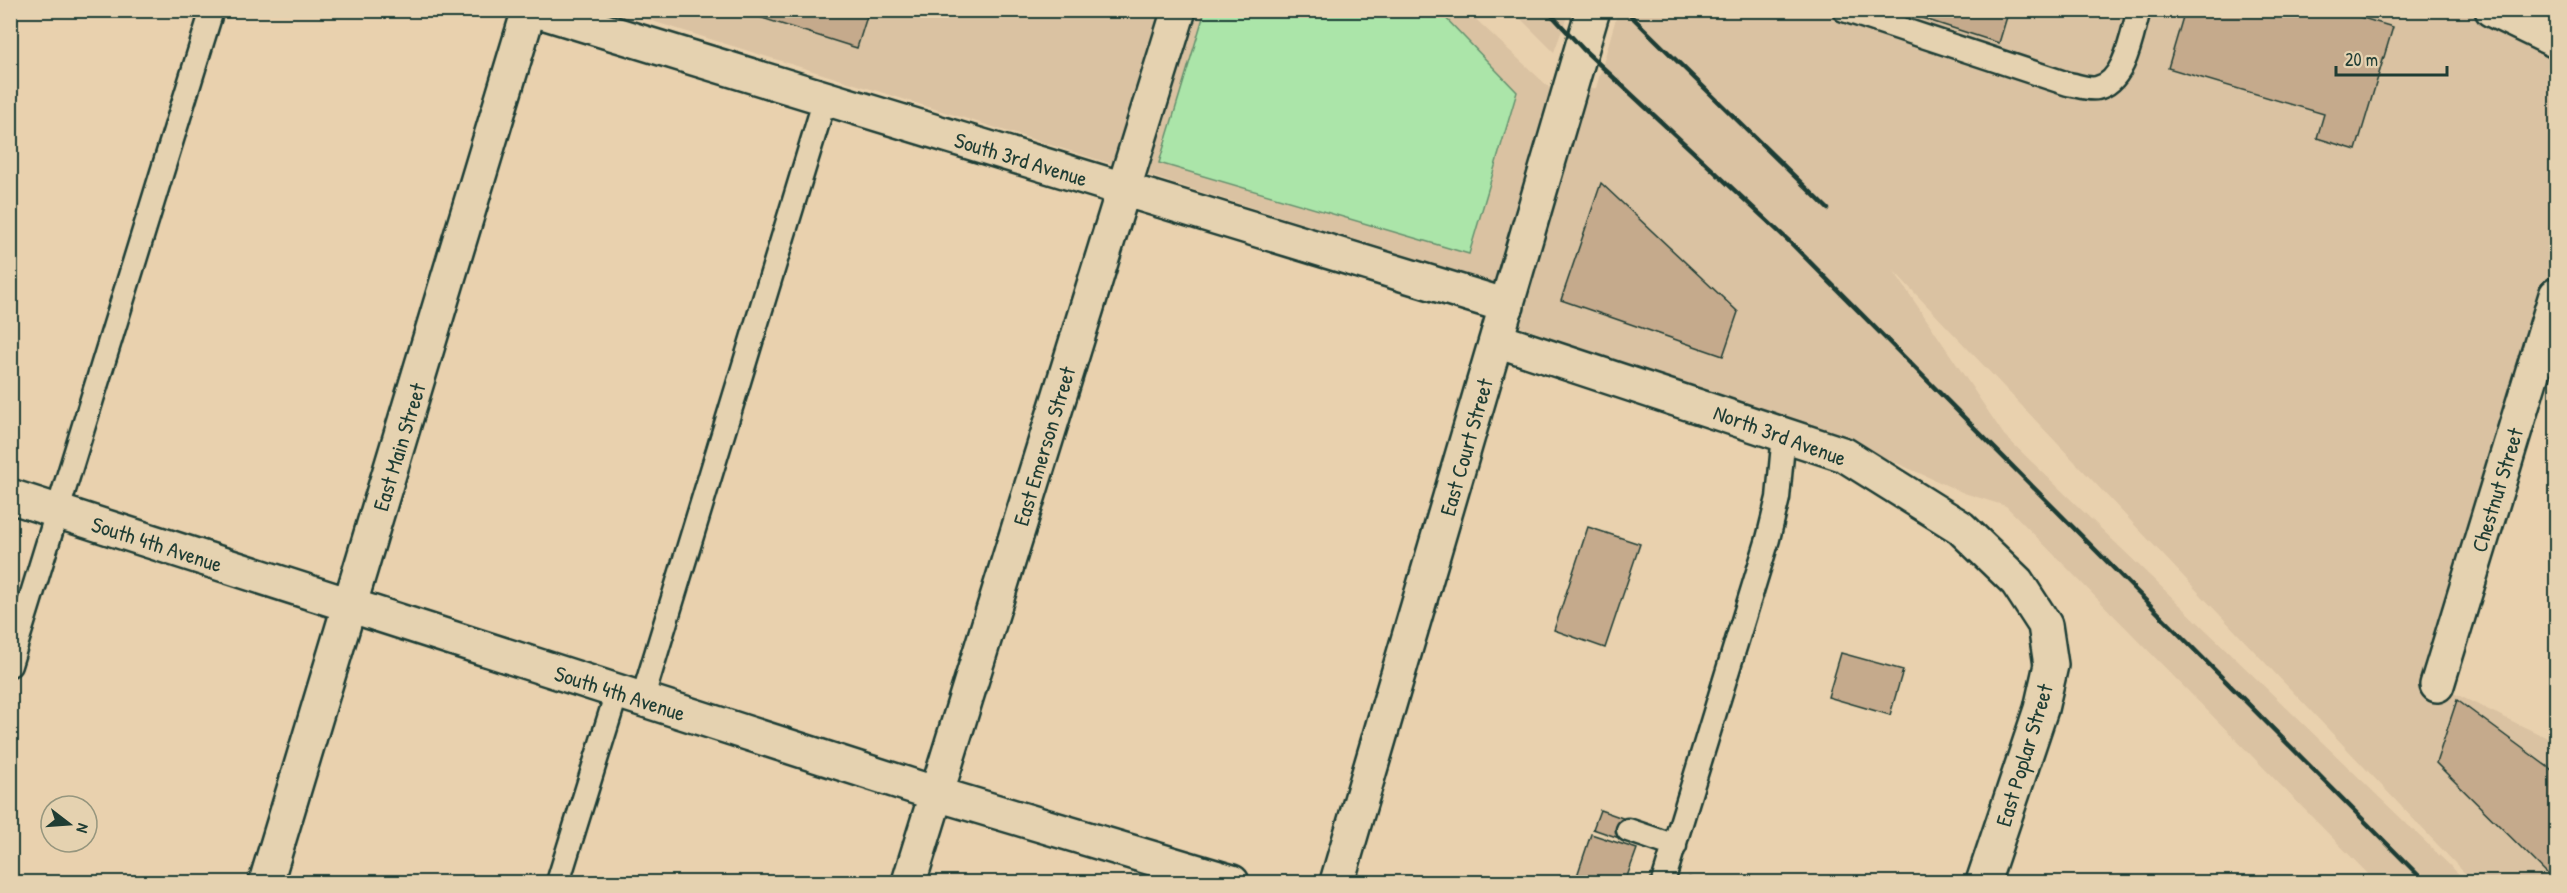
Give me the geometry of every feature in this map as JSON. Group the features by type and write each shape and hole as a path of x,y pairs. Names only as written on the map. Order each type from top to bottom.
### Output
{"street":[{"name":"East Main Street","path":"266,882 351,607 529,10"},
{"name":"South 3rd Avenue","path":"536,10 1123,191 1508,306"},
{"name":"East Emerson Street","path":"909,882 1179,10"},
{"name":"East Court Street","path":"1337,882 1508,306 1593,10"},
{"path":"2492,10 2556,41"},
{"name":"Chestnut Street","path":"2437,685 2556,295"},
{"name":"North 3rd Avenue","path":"1497,340 1845,455 1960,527 2017,582 2045,626"},
{"name":"South 4th Avenue","path":"10,496 937,794 1232,882"},
{"name":"East Poplar Street","path":"1983,882 2041,709 2051,665 2045,626"}],"lane":[{"path":"10,665 212,10"},
{"path":"1844,10 2068,84 2097,88 2114,77 2123,63 2139,10"},
{"path":"558,882 630,696 825,99"},
{"path":"1663,882 1768,539 1778,498 1784,434"},
{"path":"1629,830 1675,846"}],"shaded area":[{"path":"2463,10 2556,54 2556,267 2426,680 2556,742 2556,882 2473,882 1894,271 2004,435 2467,882 2376,882 2006,506 1964,493 1840,438 1515,325 1583,90 1596,88 1618,11"},
{"path":"620,11 1467,11 1553,91 1501,285"},
{"path":"1513,11 1569,11 1554,52"}],"green space":[{"path":"1205,11 1439,11 1517,92 1469,254 1159,163"}],"building":[{"path":"737,10 869,10 857,48"},
{"path":"1897,10 2009,10 1999,43"},
{"path":"2185,10 2336,10 2393,27 2356,150 2317,138 2324,114 2168,68"},
{"path":"1601,183 1738,312 1723,356 1561,300"},
{"path":"1588,527 1640,544 1605,648 1554,630"},
{"path":"1841,653 1903,670 1890,715 1828,697"},
{"path":"2457,700 2556,773 2556,882 2436,763"},
{"path":"1600,810 1631,821 1625,840 1593,829"},
{"path":"1591,834 1637,849 1625,882 1575,882"},
{"path":"1689,878 1704,882 1687,882"}],"railway":[{"path":"1547,10 1583,49 1790,242 2425,882"},
{"path":"1625,10 1828,209"}]}
